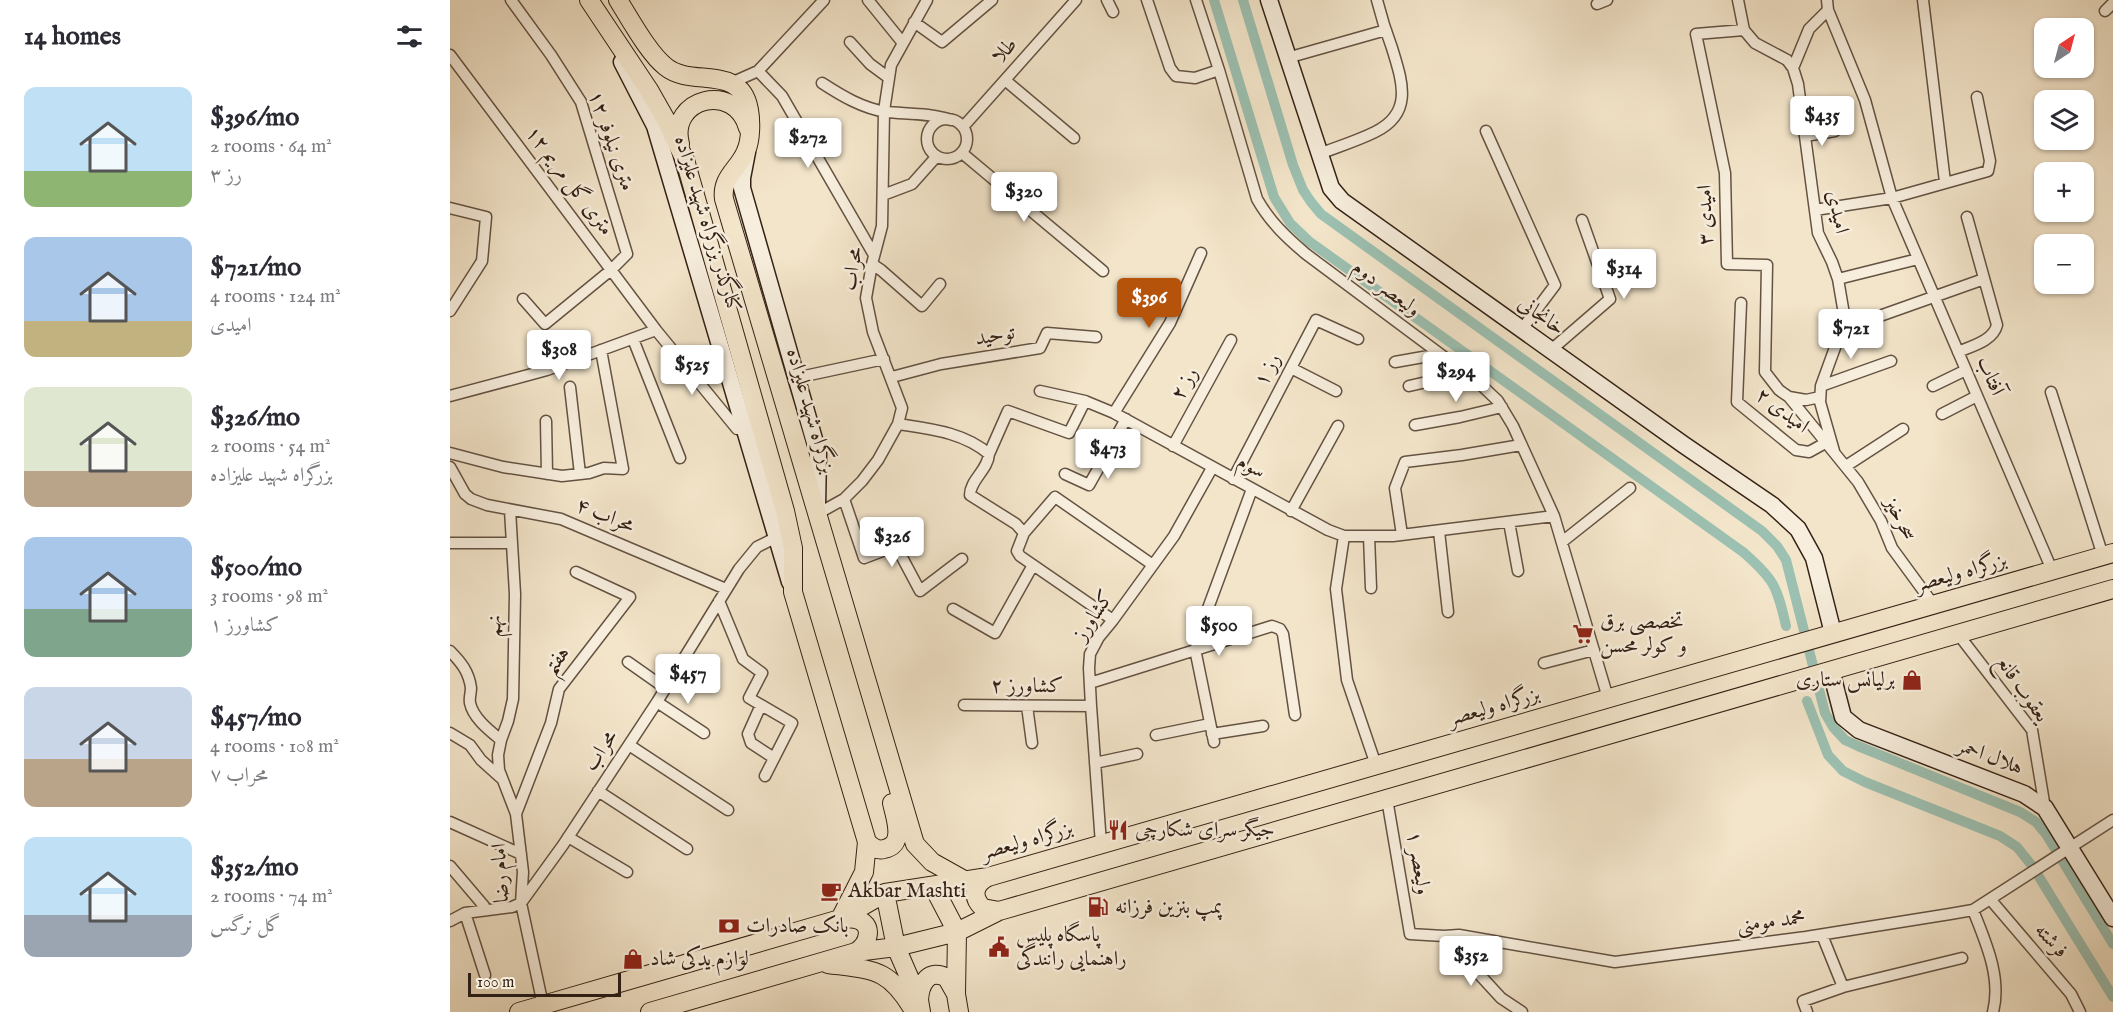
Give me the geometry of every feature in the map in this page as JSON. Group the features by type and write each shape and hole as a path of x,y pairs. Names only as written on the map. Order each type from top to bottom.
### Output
{"highway":[{"path":"589,0 649,90 685,160"},
{"path":"618,0 641,36 665,67 681,74 731,83 741,91 750,112 749,138"},
{"path":"749,138 744,117 732,104 715,99 698,103 685,114 679,127 679,139 787,518 794,560 793,592 867,842 864,872 840,920"},
{"name":"بزرگراه شهید علیزاده","path":"749,138 743,157 726,180 724,199 915,844 932,862 966,881"},
{"name":"بزرگراه ولیعصر","path":"885,893 988,877 2108,554"},
{"path":"650,1012 856,952 896,947 957,932 999,911 2113,589"},
{"path":"867,842 876,849 885,849 897,838 884,771 886,751"},
{"path":"988,877 978,884 975,892 976,898 983,908 999,911"},
{"path":"933,886 957,932 958,1003"},
{"path":"840,920 885,893 896,947 918,1008"},
{"path":"519,1012 840,920 857,919 867,929 866,944 856,952"},
{"path":"820,963 865,969 881,974 899,987 918,1008"},
{"path":"918,1008 922,983 933,975 947,978 958,1003"}],"main road":[{"name":"خانجانی","path":"1269,0 1331,188 1342,201 1773,505 1798,529 1814,558 1833,633"},
{"name":"کنارگذر بزرگراه شهید علیزاده","path":"599,16 655,126 793,592"},
{"name":"هلال احمر","path":"1831,671 1843,717 1859,730 2024,794 2045,808 2067,851 2113,918"}],"street":[{"name":"۱۲ متری نیلوفر","path":"511,0 551,55 581,102 627,254 611,270"},
{"path":"731,83 758,71 824,0"},
{"path":"868,0 902,42"},
{"name":"محراب","path":"817,514 844,499 862,481 878,460 898,424 902,408 873,332 866,298 882,226 884,111 891,65 927,0"},
{"path":"914,22 942,42 992,0"},
{"name":"طلا","path":"963,127 1076,0"},
{"path":"1107,0 1113,12"},
{"path":"1147,0 1170,68 1176,76 1195,78 1219,70"},
{"name":"ولیعصر دوم","path":"1196,0 1257,199 1266,215 1279,231 1306,254 1479,383 1502,406 1554,516 1608,698"},
{"path":"1319,154 1376,132 1397,113 1402,100 1402,83 1377,0"},
{"path":"1738,0 1744,30 1755,43 1787,60 1793,68"},
{"path":"1923,0 1945,182"},
{"path":"1793,68 1809,29 1828,5"},
{"name":"آفتاب","path":"1828,5 1864,100 1893,198 2052,570"},
{"path":"1287,58 1386,30"},
{"name":"امیدی ۳","path":"1744,30 1696,34 1725,173 1727,264 1767,265 1765,372 1831,447"},
{"path":"850,42 870,64 889,78"},
{"name":"۱۲ متری گل مریم","path":"450,55 656,330 737,429 744,429"},
{"name":"امیدی","path":"1793,68 1798,84 1818,233 1838,279 1845,320 1821,392 1831,447"},
{"path":"758,71 782,96 873,260 881,270 922,306 940,284"},
{"path":"1005,80 1074,138"},
{"path":"822,83 853,103 884,111 936,115 951,120 963,127 967,143 962,153 950,159 937,156 929,148 927,137 938,122 951,120"},
{"path":"1815,210 1893,198 1988,171 1990,161 1977,97"},
{"path":"1486,131 1555,285 1522,329"},
{"path":"1805,136 1835,131"},
{"path":"962,153 1103,271"},
{"path":"884,195 912,184 937,156"},
{"path":"450,208 486,217 482,261 450,311"},
{"path":"1959,352 1990,337 1997,325 1967,217"},
{"path":"1551,350 1610,299 1582,220"},
{"path":"1114,412 1170,323 1201,253"},
{"path":"1838,279 1918,259"},
{"path":"523,299 545,324 611,270"},
{"path":"1842,329 1984,279"},
{"name":"امیدی ۲","path":"1741,303 1737,402 1796,450 1809,452 1831,447"},
{"name":"رز ۱","path":"1233,480 1316,320 1358,339"},
{"path":"450,396 547,370 656,330"},
{"name":"توحید","path":"892,377 941,364 1040,348 1047,333 1096,337"},
{"path":"633,339 680,458"},
{"name":"رز ۲","path":"1173,446 1231,340"},
{"path":"450,453 503,467 562,476 604,468 623,469 601,350"},
{"path":"1395,362 1440,354"},
{"path":"800,377 884,359"},
{"path":"1789,397 1799,400 1891,361"},
{"path":"1291,368 1336,391"},
{"path":"1933,386 1966,370"},
{"path":"1409,386 1466,373"},
{"path":"570,387 580,474"},
{"name":"سوم","path":"1040,391 1084,401 1114,412 1233,480 1328,530 1344,536 1402,535 1554,516"},
{"path":"2051,392 2108,554"},
{"path":"1942,414 1977,396"},
{"path":"1024,533 1016,524 970,495 970,489 986,466 1008,411 1069,433 1084,401"},
{"path":"1415,425 1502,406"},
{"path":"1065,474 1089,485 1126,419"},
{"path":"546,421 547,474"},
{"path":"898,424 937,429 967,440 989,454"},
{"path":"1291,511 1338,426"},
{"path":"1846,466 1904,429"},
{"path":"1402,535 1395,488 1405,462 1521,445"},
{"name":"سحرخیز","path":"1831,447 1858,482 1881,521 1892,548 1933,604"},
{"name":"محراب ۴","path":"450,467 465,494 471,499 487,506 561,519 726,589"},
{"name":"کشاورز","path":"1101,844 1091,706 1090,654 1099,637 1174,536 1212,468"},
{"path":"1207,611 1252,489"},
{"path":"1562,542 1630,489"},
{"path":"1113,620 1020,556 1017,551 1024,533 1055,497 1153,565"},
{"path":"844,499 864,558 896,546 920,591 962,559"},
{"name":"نهم","path":"501,740 513,699 515,594 510,510"},
{"path":"1509,522 1518,571"},
{"path":"1439,531 1448,612"},
{"path":"1344,536 1336,589 1347,680 1376,765"},
{"name":"محراب","path":"521,903 629,745 739,569 757,547 777,537"},
{"path":"1369,537 1371,588"},
{"path":"450,543 512,543"},
{"path":"953,609 995,633 1033,566"},
{"name":"هفتم","path":"516,814 551,723 559,689 630,597 576,572"},
{"path":"719,601 743,659 762,673 749,698 792,723 765,776"},
{"path":"1090,683 1272,626 1280,629 1283,634 1295,715"},
{"name":"یعقوب قانع","path":"1958,634 2032,730 2045,808"},
{"path":"1195,649 1212,734"},
{"path":"1544,663 1594,650"},
{"path":"450,651 461,661 469,676 470,703 475,713 501,740"},
{"path":"628,662 665,688"},
{"path":"657,702 704,733"},
{"path":"761,705 748,734 751,743 774,758"},
{"name":"کشاورز ۲","path":"964,705 1091,706"},
{"path":"1027,705 1032,743"},
{"path":"1156,735 1212,734 1263,726"},
{"path":"450,733 470,745 481,760 503,780"},
{"name":"امام رضا","path":"501,740 498,755 499,770 516,814 523,872 521,903 543,1005"},
{"path":"629,745 728,810"},
{"path":"1095,763 1137,754"},
{"path":"598,791 687,849"},
{"name":"ولیعصر ۱","path":"1387,799 1410,934"},
{"name":"محمد مومنی","path":"1410,934 1444,936 1459,934 1615,962 1822,935 1973,910 2113,820"},
{"path":"450,822 521,854"},
{"path":"568,837 627,872"},
{"path":"450,866 484,906"},
{"name":"فرشته","path":"1990,899 2065,987 2080,1012"},
{"path":"450,915 464,908 512,901 521,903"},
{"path":"450,921 465,913 512,907 521,903"},
{"path":"1973,910 1989,950 1994,973 1996,1001 1993,1012"},
{"path":"465,913 484,975"},
{"path":"1822,935 1843,987"},
{"path":"1444,936 1502,998 1521,1012"},
{"path":"1807,1012 1803,1001 1843,987 1962,958"}],"waterway":[{"path":"1214,0 1274,197 1290,223 1310,242 1743,552 1762,569 1773,584 1786,626"},
{"path":"1243,0 1293,165 1303,190 1321,214 1762,531 1777,546 1786,560 1825,713 1833,727 1845,740 2020,812 2036,822 2046,834 2113,944"},
{"path":"1807,701 1828,755 1843,771 2000,836 2017,847 2033,867 2113,997"}],"place":[{"name":"تخصصی برق و کولر محسن","path":"1583,634"},
{"name":"برلیانس ستاری","path":"1912,680"},
{"name":"جیگر سرای شکارچی","path":"1118,830"},
{"name":"Akbar Mashti","path":"831,891"},
{"name":"پمپ بنزین فرزانه","path":"1098,907"},
{"name":"بانک صادرات","path":"729,926"},
{"name":"پاسگاه پلیس راهنمایی رانندگی","path":"999,947"},
{"name":"لوازم یدکی شاد","path":"633,959"}]}
